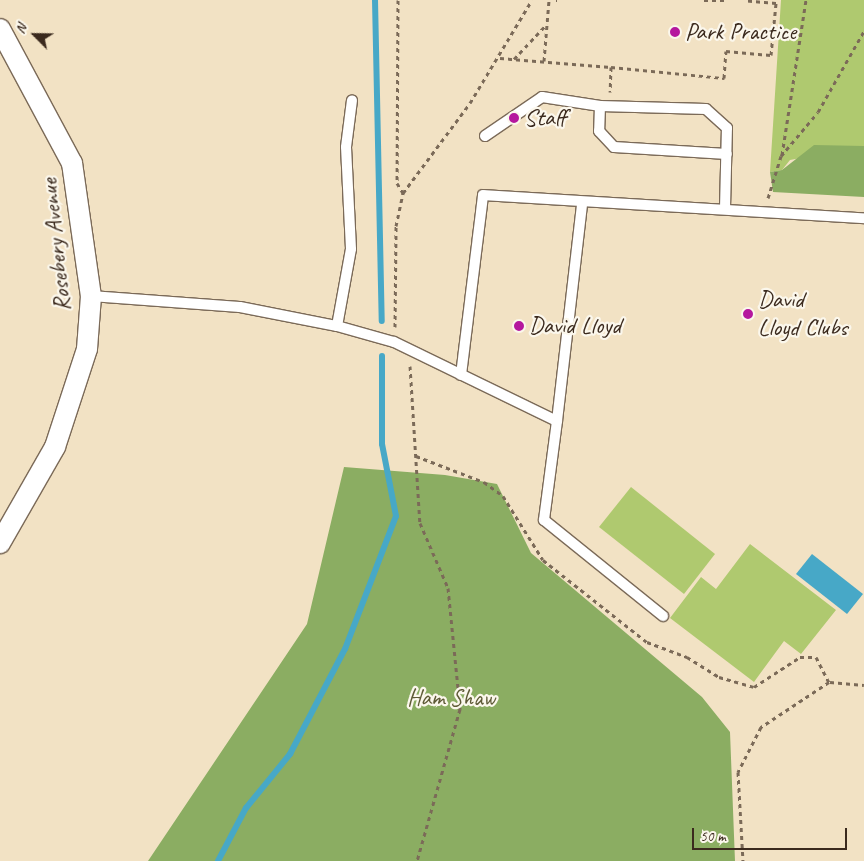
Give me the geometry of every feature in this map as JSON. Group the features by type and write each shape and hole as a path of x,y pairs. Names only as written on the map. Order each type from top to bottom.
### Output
{"street":[{"name":"Rosebery Avenue","path":"0,29 72,163 91,296 87,349 55,447 0,543"}],"lane":[{"path":"485,136 542,97 604,106 706,109 727,128 725,208"},
{"path":"337,326 351,249 346,147 352,100"},
{"path":"604,106 599,131 614,147 726,154"},
{"path":"461,375 484,196 582,204 725,208 864,218"},
{"path":"582,204 544,520 663,616"},
{"path":"91,296 240,307 337,326 399,345 557,421"}],"path":[{"path":"398,0 397,182 403,193"},
{"path":"417,861 460,709 448,588 420,523 409,358 399,345 396,226 403,193 500,58 532,0"},
{"path":"544,62 549,0"},
{"path":"704,0 728,0"},
{"path":"500,58 629,67 724,78 726,52 771,55 776,3 744,0"},
{"path":"782,156 806,0"},
{"path":"514,59 547,24"},
{"path":"767,211 769,184 782,156 818,112 864,32"},
{"path":"604,106 612,67"},
{"path":"822,666 830,682"},
{"path":"743,861 738,772 753,736 830,682 864,685"}],"green space":[{"path":"781,0 864,0 864,146 790,160 782,170 770,172"},
{"path":"814,145 864,146 864,197 773,192 770,172 782,170"},
{"name":"Ham Shaw","path":"344,467 445,475 497,484 531,553 702,697 730,732 735,861 148,861 307,624"},
{"path":"631,487 715,554 684,594 599,527"},
{"path":"750,544 836,610 801,654 784,641 754,682 670,618 701,577 716,589"}],"water":[{"path":"812,554 863,594 847,614 796,574"}],"waterway":[{"path":"375,0 382,321"},
{"path":"218,861 246,808 290,754 345,649 396,516 382,444 382,356"}],"place":[{"name":"Park Practice","path":"675,32"},
{"name":"Staff","path":"514,118"},
{"name":"David Lloyd Clubs","path":"748,314"},
{"name":"David Lloyd","path":"519,326"}]}
